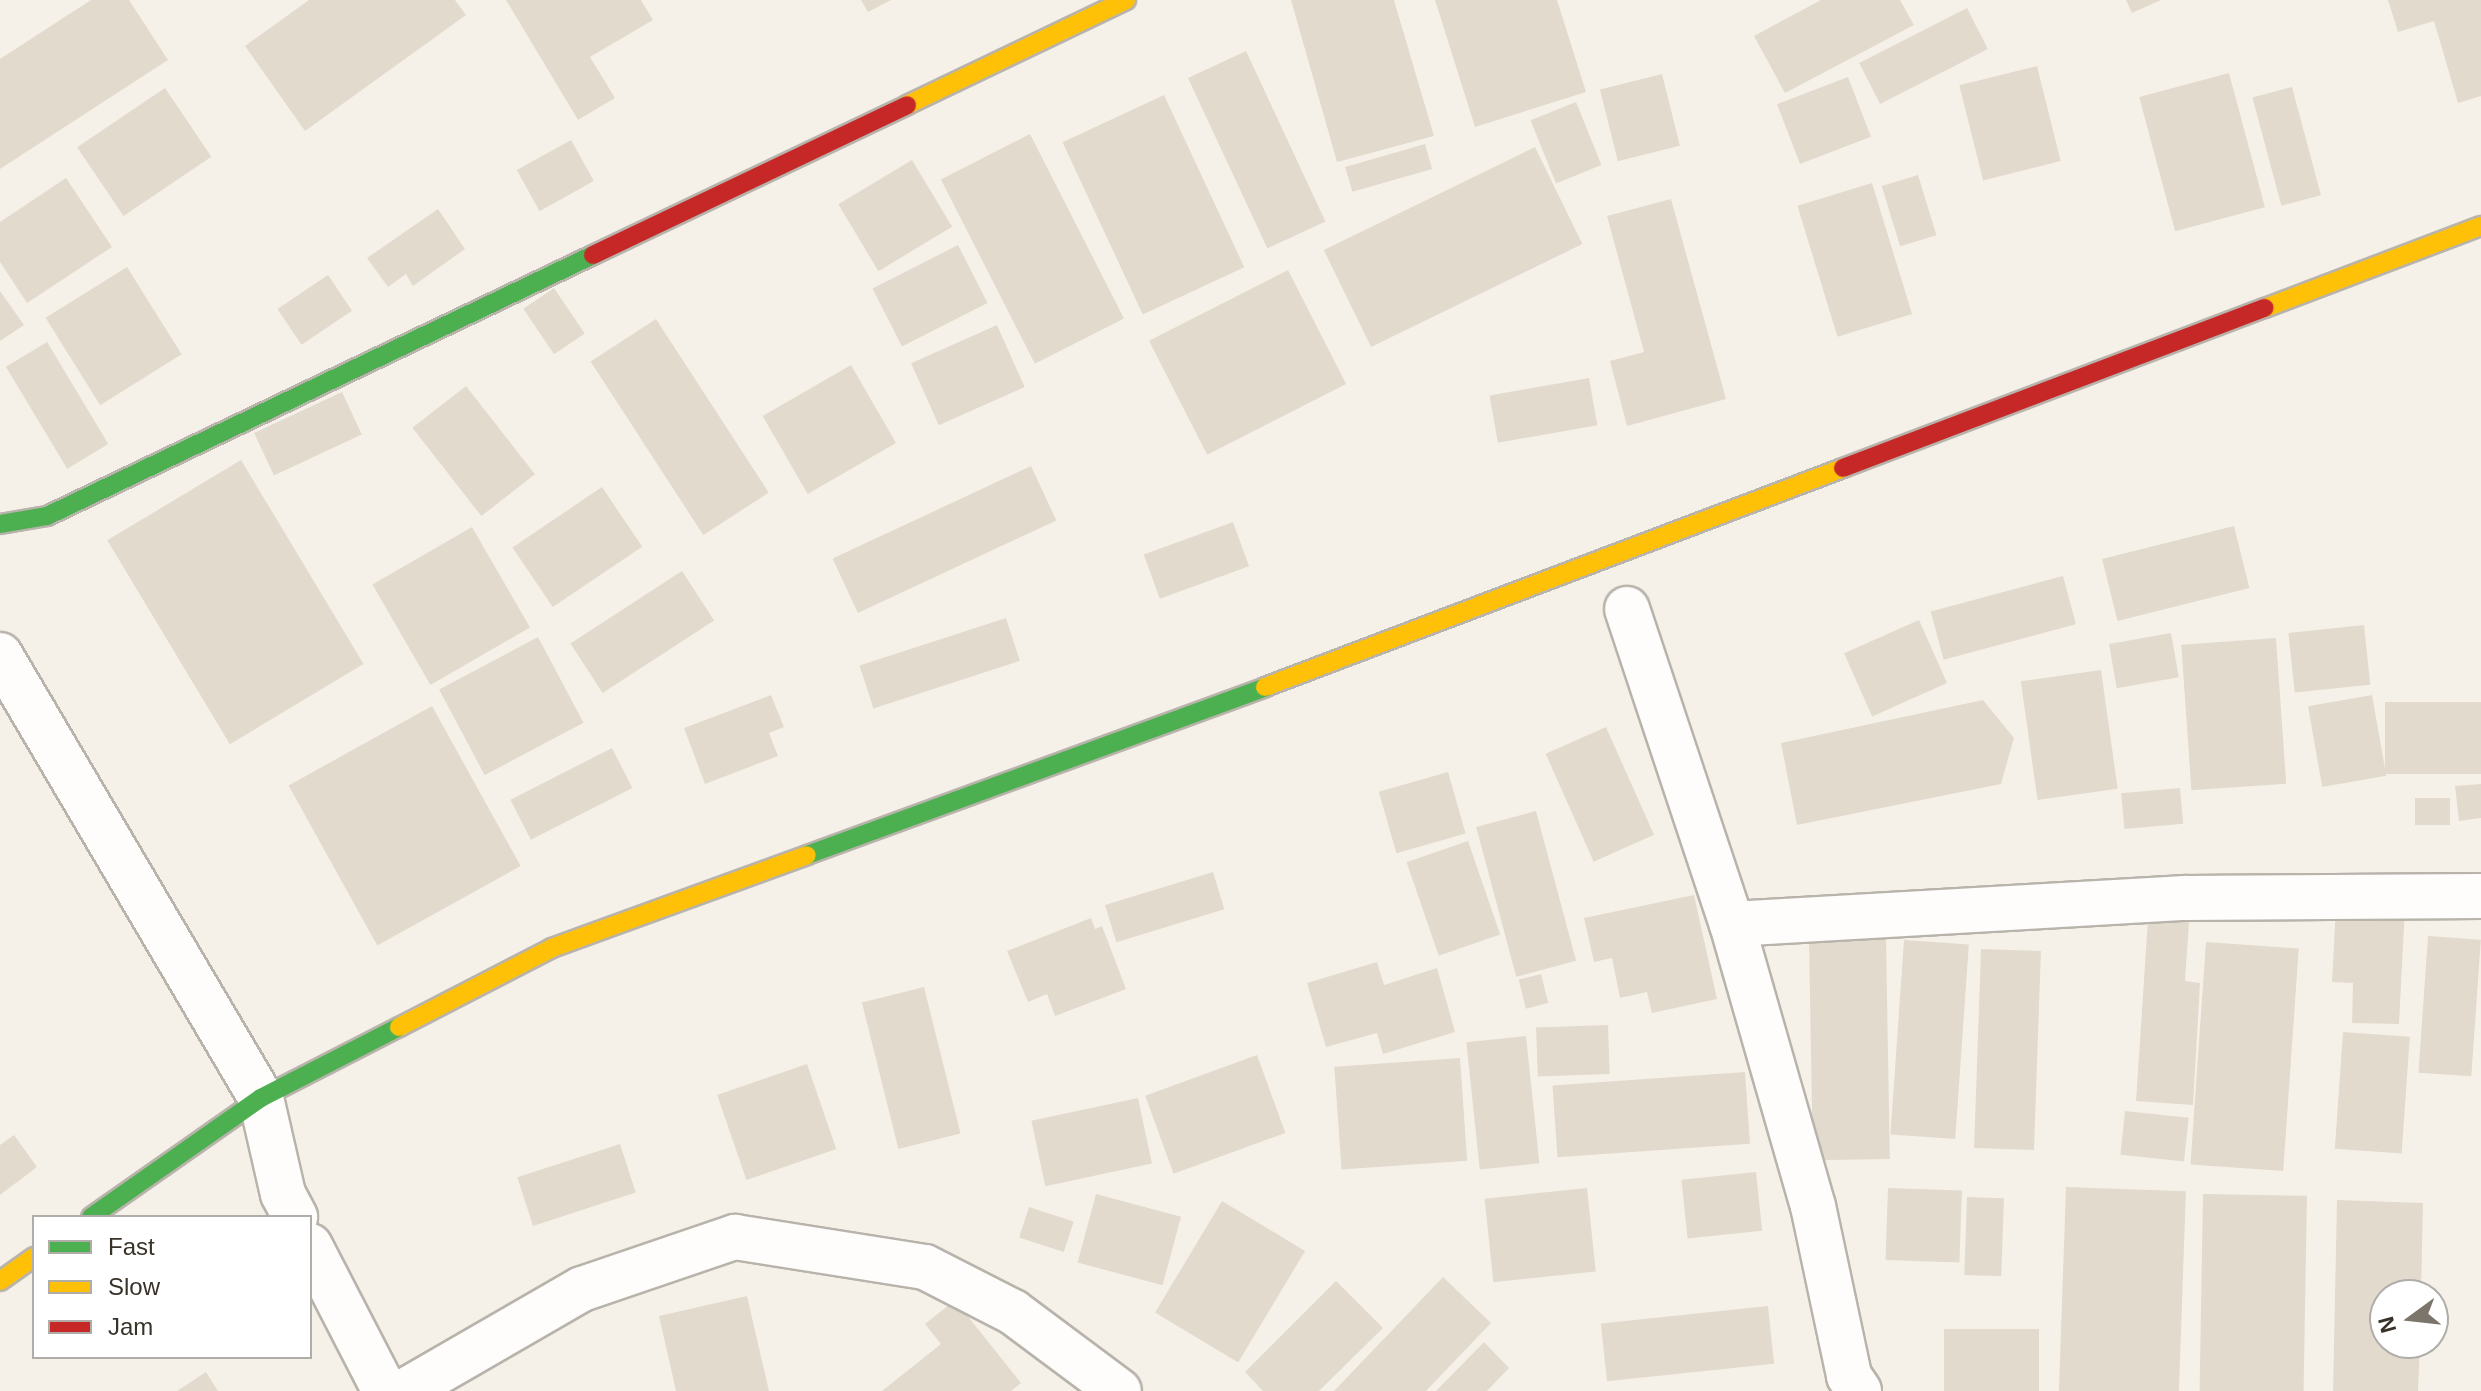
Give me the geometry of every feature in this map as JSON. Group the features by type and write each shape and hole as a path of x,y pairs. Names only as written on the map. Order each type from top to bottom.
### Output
{"main road":[{"path":"0,524 47,516 1126,0"},
{"path":"94,1215 261,1098 552,948 1347,657 2481,226"},
{"path":"0,1281 32,1258"}],"street":[{"path":"1627,609 1732,924 1813,1206 1849,1376 1859,1391"},
{"path":"0,655 261,1098 283,1194 294,1215"},
{"path":"1732,924 2185,898 2481,896"},
{"path":"405,1391 582,1289 735,1237 925,1267 1013,1312 1119,1391"},
{"path":"312,1250 385,1391"}],"building":[{"path":"91,0 129,0 168,60 0,169 0,59"},
{"path":"309,0 455,0 466,15 305,131 245,46"},
{"path":"506,0 641,0 653,20 590,57 615,98 578,120"},
{"path":"861,0 891,0 868,12"},
{"path":"1291,0 1394,0 1434,136 1337,162"},
{"path":"1435,0 1557,0 1586,92 1475,127"},
{"path":"1821,0 1900,0 1914,25 1785,93 1754,36"},
{"path":"2126,0 2161,0 2132,13"},
{"path":"2388,0 2481,0 2481,96 2458,103 2434,21 2398,32"},
{"path":"1967,8 1988,49 1880,104 1859,63"},
{"path":"1246,51 1325,221 1267,248 1188,78"},
{"path":"2037,66 2061,161 1983,180 1959,85"},
{"path":"2229,73 2265,207 2175,231 2139,97"},
{"path":"1662,74 1680,146 1618,161 1600,89"},
{"path":"1848,77 1871,137 1800,164 1777,104"},
{"path":"2292,87 2321,195 2281,206 2252,98"},
{"path":"165,88 211,157 124,216 77,147"},
{"path":"1164,95 1244,267 1143,315 1062,142"},
{"path":"1576,102 1601,165 1556,183 1531,120"},
{"path":"1030,134 1124,318 1035,364 941,179"},
{"path":"571,140 594,181 540,211 517,170"},
{"path":"1425,144 1432,169 1352,192 1345,167"},
{"path":"1535,147 1582,244 1371,347 1324,250"},
{"path":"912,160 952,227 878,271 838,204"},
{"path":"1918,175 1936,235 1900,246 1882,186"},
{"path":"66,178 112,247 27,303 0,262 0,222"},
{"path":"1872,183 1912,314 1837,337 1797,206"},
{"path":"1671,199 1726,399 1627,426 1610,361 1644,352 1607,216"},
{"path":"438,209 465,249 413,286 406,274 388,287 367,258"},
{"path":"958,245 988,303 902,346 872,289"},
{"path":"127,267 182,354 100,405 46,318"},
{"path":"1288,270 1346,384 1207,455 1149,341"},
{"path":"328,275 352,311 301,345 277,309"},
{"path":"554,288 585,334 554,354 523,309"},
{"path":"0,291 24,325 0,341"},
{"path":"656,319 769,493 703,535 591,361"},
{"path":"997,325 1025,387 939,425 911,363"},
{"path":"47,342 108,444 67,469 6,367"},
{"path":"851,365 896,443 808,494 763,416"},
{"path":"1589,378 1597,425 1498,443 1490,396"},
{"path":"466,386 535,474 481,516 412,428"},
{"path":"342,392 362,435 274,476 254,433"},
{"path":"241,460 364,664 230,744 107,540"},
{"path":"1031,466 1056,520 858,613 833,559"},
{"path":"602,487 642,547 553,607 512,547"},
{"path":"1233,522 1249,566 1160,599 1144,554"},
{"path":"2234,526 2249,588 2118,621 2102,559"},
{"path":"472,527 530,627 430,685 372,584"},
{"path":"682,571 714,620 603,693 570,643"},
{"path":"2063,576 2076,624 1944,660 1931,611"},
{"path":"1006,618 1020,661 873,708 860,666"},
{"path":"1919,620 1947,683 1872,716 1844,653"},
{"path":"2364,625 2370,685 2295,693 2288,633"},
{"path":"2171,633 2179,677 2117,688 2109,644"},
{"path":"538,637 584,723 485,775 439,690"},
{"path":"2276,638 2286,784 2191,790 2181,645"},
{"path":"2101,670 2118,789 2037,800 2021,681"},
{"path":"771,695 784,727 769,733 778,756 705,784 684,728"},
{"path":"2372,695 2386,776 2322,787 2308,706"},
{"path":"1983,700 2014,738 2001,784 1797,825 1781,743"},
{"path":"2385,702 2481,702 2481,774 2385,774"},
{"path":"432,706 521,866 377,946 289,786"},
{"path":"1606,727 1654,835 1594,862 1546,754"},
{"path":"612,748 632,788 531,840 510,800"},
{"path":"1448,772 1466,834 1396,853 1379,792"},
{"path":"2481,784 2481,818 2459,821 2455,786"},
{"path":"2180,788 2183,824 2124,829 2121,793"},
{"path":"2415,798 2450,798 2450,825 2415,825"},
{"path":"1536,811 1576,961 1516,977 1476,827"},
{"path":"1468,841 1500,935 1439,956 1407,862"},
{"path":"1213,872 1224,909 1116,942 1105,905"},
{"path":"1694,895 1717,999 1652,1013 1647,992 1620,998 1612,958 1594,962 1584,918"},
{"path":"2336,905 2405,908 2399,1024 2352,1023 2353,983 2332,982"},
{"path":"1091,918 1095,929 1102,926 1126,989 1055,1016 1047,994 1028,1002 1007,951"},
{"path":"2148,919 2189,922 2185,981 2200,983 2193,1105 2136,1101"},
{"path":"2428,936 2481,940 2471,1076 2418,1073"},
{"path":"1886,938 1890,1159 1813,1160 1809,939"},
{"path":"1904,940 1969,945 1955,1139 1890,1135"},
{"path":"2206,942 2299,948 2283,1171 2190,1164"},
{"path":"1981,949 2041,951 2034,1150 1974,1148"},
{"path":"1377,962 1384,985 1437,968 1455,1032 1383,1054 1377,1033 1326,1047 1307,983"},
{"path":"1541,974 1548,1003 1526,1009 1519,980"},
{"path":"924,987 961,1134 898,1149 862,1002"},
{"path":"1608,1025 1610,1074 1538,1076 1536,1028"},
{"path":"2343,1032 2410,1037 2402,1153 2335,1149"},
{"path":"1526,1036 1539,1163 1480,1170 1466,1042"},
{"path":"1257,1055 1285,1133 1174,1174 1145,1096"},
{"path":"1460,1058 1467,1161 1341,1170 1334,1067"},
{"path":"807,1064 836,1149 746,1180 717,1095"},
{"path":"1745,1072 1750,1144 1557,1157 1552,1085"},
{"path":"1138,1098 1152,1164 1045,1186 1031,1121"},
{"path":"2125,1111 2189,1118 2184,1161 2120,1155"},
{"path":"14,1135 37,1167 0,1195 0,1145"},
{"path":"620,1144 636,1193 533,1226 517,1177"},
{"path":"1756,1172 1762,1231 1688,1239 1681,1180"},
{"path":"2066,1187 2186,1191 2179,1391 2059,1391"},
{"path":"1587,1188 1596,1272 1493,1282 1485,1199"},
{"path":"1888,1188 1962,1191 1959,1263 1885,1260"},
{"path":"1096,1194 1181,1217 1163,1285 1078,1263"},
{"path":"2203,1194 2307,1196 2304,1391 2200,1391"},
{"path":"1967,1197 2004,1198 2001,1276 1964,1275"},
{"path":"2337,1200 2423,1203 2421,1279 2369,1279 2369,1359 2419,1359 2418,1391 2333,1391"},
{"path":"1222,1201 1305,1251 1238,1362 1155,1312"},
{"path":"1029,1207 1074,1222 1064,1252 1019,1237"},
{"path":"1443,1277 1491,1323 1426,1391 1334,1391"},
{"path":"1336,1281 1383,1328 1319,1391 1263,1391 1245,1372"},
{"path":"747,1296 769,1391 676,1391 659,1316"},
{"path":"955,1300 1021,1383 1011,1391 882,1391 941,1344 925,1324"},
{"path":"1768,1306 1774,1364 1607,1381 1601,1324"},
{"path":"1944,1329 2039,1329 2039,1391 1944,1391"},
{"path":"1484,1342 1509,1368 1487,1391 1436,1391"},
{"path":"206,1372 218,1391 177,1391"}],"traffic: fast":[{"path":"0,524 47,516 593,255"},
{"path":"807,855 1265,687"},
{"path":"94,1215 261,1098 399,1027"}],"traffic: slow":[{"path":"907,105 1126,0"},
{"path":"2265,308 2481,226"},
{"path":"1265,687 1843,468"},
{"path":"399,1027 552,948 807,855"},
{"path":"0,1281 32,1258"}],"traffic: jam":[{"path":"593,255 907,105"},
{"path":"1843,468 2265,308"}]}
